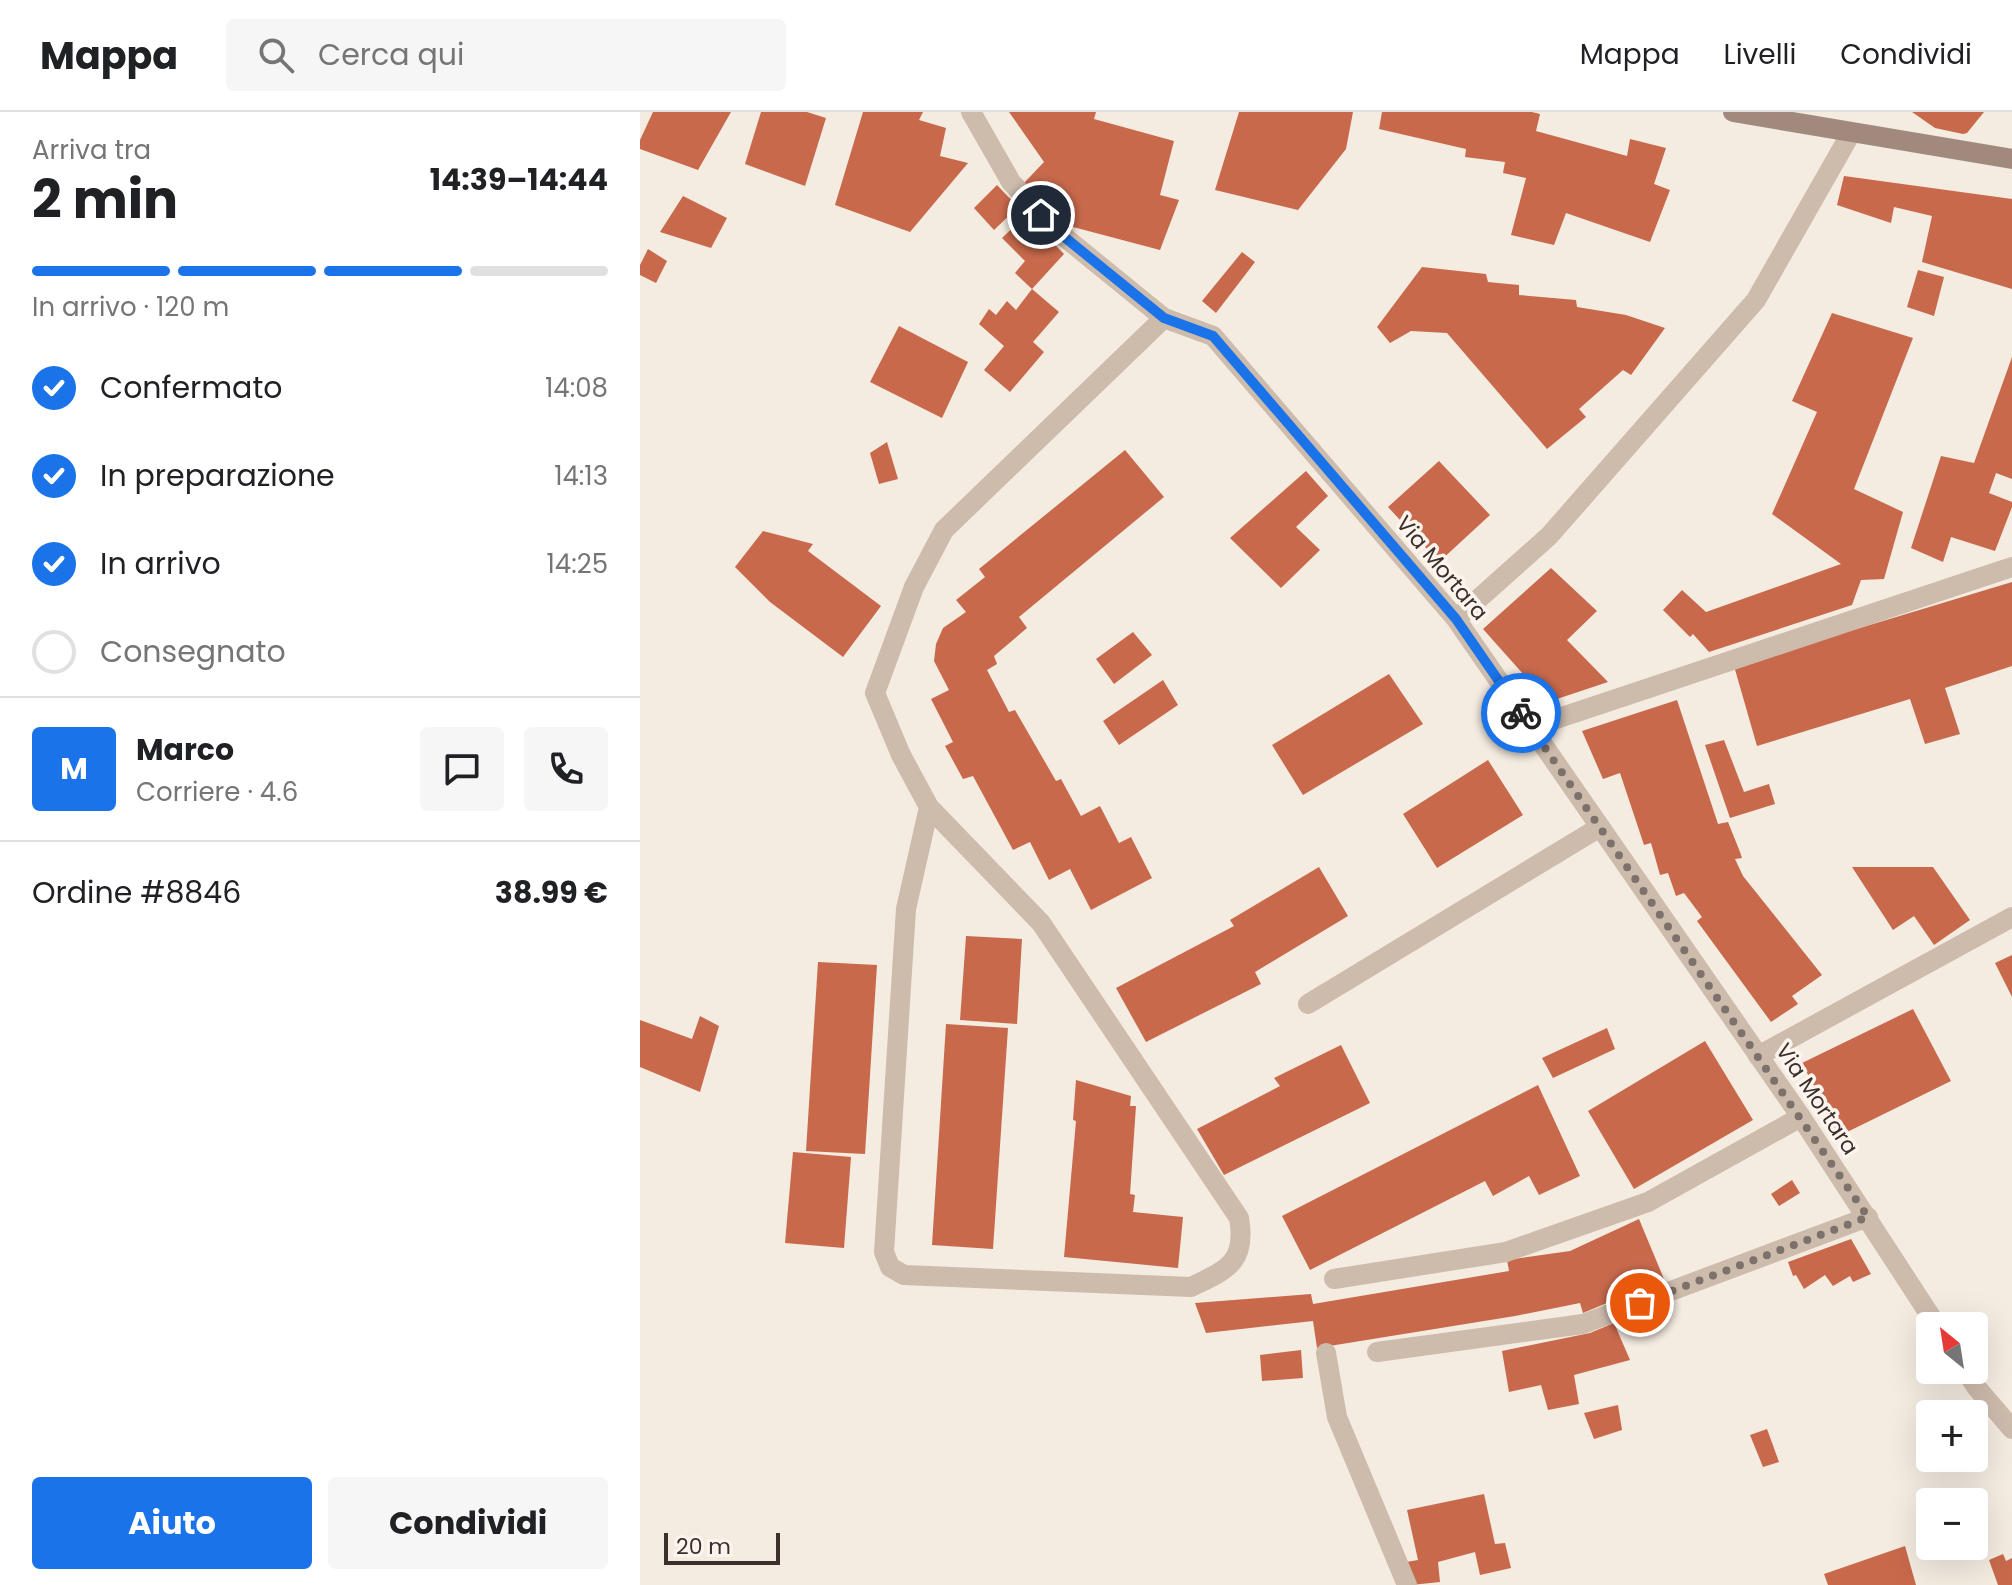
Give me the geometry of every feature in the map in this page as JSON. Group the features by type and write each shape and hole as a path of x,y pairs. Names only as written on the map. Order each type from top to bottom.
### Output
{"main road":[{"path":"1733,112 2012,159"}],"street":[{"name":"Via Mortara","path":"971,112 1011,182 1057,231 1164,318 1213,336 1456,619 1801,1117 1928,1312"},
{"path":"1456,619 1549,536 1756,300 1851,133"},
{"path":"929,807 906,909 884,1252 890,1267 904,1275 1191,1287 1228,1269 1243,1241 1239,1218 1041,923 929,807 901,755 875,693 914,587 944,530 1164,318"},
{"path":"1532,727 2012,567"},
{"path":"1308,1004 1600,827"},
{"path":"1758,1056 2012,917"},
{"path":"1334,1279 1506,1252 1648,1202 1801,1117"},
{"path":"1377,1352 1583,1324 1868,1217"},
{"path":"1326,1353 1337,1417 1407,1585"},
{"path":"1974,1384 2012,1429"}],"building":[{"path":"653,112 731,112 698,170 640,149 640,140"},
{"path":"761,112 807,112 826,118 805,186 745,164"},
{"path":"863,112 923,112 919,120 946,128 940,156 968,163 910,232 835,205"},
{"path":"1009,112 1096,112 1094,119 1174,141 1160,195 1179,200 1160,250 1058,223 1023,184 1044,162"},
{"path":"1239,112 1353,112 1346,149 1298,210 1215,190"},
{"path":"1382,112 1532,112 1540,114 1536,131 1627,156 1630,139 1666,148 1654,184 1670,190 1650,242 1566,213 1554,245 1511,235 1526,178 1503,173 1505,162 1465,157 1466,149 1379,129"},
{"path":"1912,112 1984,112 1963,134 1935,128"},
{"path":"1844,176 2012,199 2012,289 1922,262 1932,216 1894,207 1891,223 1837,205"},
{"path":"997,185 1018,207 994,230 974,208"},
{"path":"683,196 727,218 711,248 660,232"},
{"path":"1026,215 1064,254 1032,289 1015,273 1025,261 1002,238"},
{"path":"648,249 667,261 656,283 640,275 640,265"},
{"path":"1242,252 1255,262 1216,313 1202,301"},
{"path":"1422,267 1486,274 1488,282 1519,285 1519,295 1576,300 1577,307 1626,315 1665,328 1631,375 1623,370 1579,409 1586,417 1547,449 1447,333 1411,331 1390,343 1377,327"},
{"path":"1918,270 1944,277 1934,316 1907,307"},
{"path":"1032,289 1059,312 1033,342 1044,352 1010,392 984,370 1004,346 979,324 989,309 996,315 1007,301 1016,310"},
{"path":"1832,313 1913,338 1854,489 1903,512 1884,579 1861,580 1852,605 1709,652 1693,634 1690,637 1663,610 1682,590 1706,612 1841,564 1772,514 1817,412 1792,401"},
{"path":"899,326 968,362 942,418 870,382"},
{"path":"2012,357 2012,479 1996,473 1989,493 2012,502 2012,507 1995,551 1951,537 1943,562 1911,548 1941,456 1974,463"},
{"path":"887,442 898,479 879,484 870,453"},
{"path":"1125,450 1164,497 1019,617 1027,628 994,656 997,664 987,670 1009,712 1015,710 1056,781 1061,779 1081,816 1100,806 1119,843 1131,837 1152,878 1091,910 1070,869 1049,880 1030,842 1013,850 973,776 963,779 945,746 953,742 931,699 949,690 934,661 936,644 943,628 966,612 956,600 985,577 979,569"},
{"path":"1439,461 1490,515 1439,562 1388,507"},
{"path":"1306,471 1328,496 1296,527 1320,550 1281,588 1230,538"},
{"path":"763,531 813,544 808,551 881,606 843,657 770,602 735,567"},
{"path":"1551,568 1597,611 1567,640 1608,682 1548,702 1483,629"},
{"path":"2012,582 2012,666 1945,688 1960,734 1925,744 1910,699 1757,746 1734,666"},
{"path":"1133,632 1152,655 1114,684 1096,659"},
{"path":"1389,674 1423,724 1303,795 1272,745"},
{"path":"1163,680 1178,705 1119,745 1103,721"},
{"path":"1677,700 1718,824 1728,822 1740,852 1742,858 1735,859 1743,876 1822,975 1792,996 1798,1004 1771,1022 1697,921 1702,917 1684,893 1676,896 1668,873 1660,875 1651,843 1644,845 1620,773 1603,779 1582,731"},
{"path":"1724,740 1744,792 1769,784 1775,804 1730,818 1705,745"},
{"path":"1488,760 1523,815 1437,868 1403,814"},
{"path":"1319,867 1348,916 1255,972 1261,984 1146,1042 1116,988 1234,926 1230,920"},
{"path":"1852,867 1933,867 1970,920 1934,945 1914,916 1893,930"},
{"path":"966,936 1022,939 1017,1024 960,1020"},
{"path":"2012,955 2012,997 1995,963"},
{"path":"818,962 877,965 865,1154 806,1151"},
{"path":"1913,1009 1951,1081 1839,1136 1802,1063"},
{"path":"700,1016 719,1026 700,1092 640,1067 640,1020 692,1039"},
{"path":"946,1024 1008,1028 993,1249 932,1245"},
{"path":"1607,1028 1615,1049 1553,1078 1542,1058"},
{"path":"1705,1041 1753,1120 1634,1189 1588,1111"},
{"path":"1341,1045 1370,1103 1224,1175 1197,1129 1280,1086 1274,1078"},
{"path":"1076,1080 1131,1096 1130,1106 1136,1106 1130,1194 1135,1195 1133,1212 1183,1217 1178,1268 1064,1257 1076,1121 1073,1120"},
{"path":"1538,1085 1580,1176 1539,1195 1529,1176 1493,1196 1485,1181 1310,1270 1282,1216"},
{"path":"793,1152 851,1157 844,1248 785,1243"},
{"path":"1792,1180 1800,1193 1779,1206 1771,1194"},
{"path":"1639,1219 1664,1279 1583,1313 1580,1303 1317,1348 1313,1321 1206,1333 1195,1303 1311,1294 1313,1304 1509,1271 1507,1260 1570,1251"},
{"path":"1851,1239 1871,1274 1853,1282 1850,1276 1833,1286 1825,1275 1804,1289 1796,1275 1793,1276 1788,1262"},
{"path":"1614,1323 1630,1360 1574,1375 1579,1404 1548,1410 1541,1385 1509,1392 1502,1351 1590,1333"},
{"path":"1301,1350 1303,1378 1262,1381 1260,1355"},
{"path":"1618,1405 1622,1430 1594,1439 1584,1413"},
{"path":"1767,1429 1779,1462 1763,1467 1750,1435"},
{"path":"1484,1494 1495,1544 1505,1543 1511,1568 1480,1575 1475,1552 1438,1562 1440,1582 1411,1585 1406,1562 1418,1560 1407,1510"},
{"path":"1905,1546 1916,1585 1828,1585 1824,1574"},
{"path":"2003,1554 2006,1561 2012,1558 2012,1585 1998,1585 1989,1560"}],"way so far":[{"path":"1521,713 1868,1217 1640,1303"}],"route":[{"path":"1041,215 1164,318 1213,336 1456,619 1521,713"}]}
